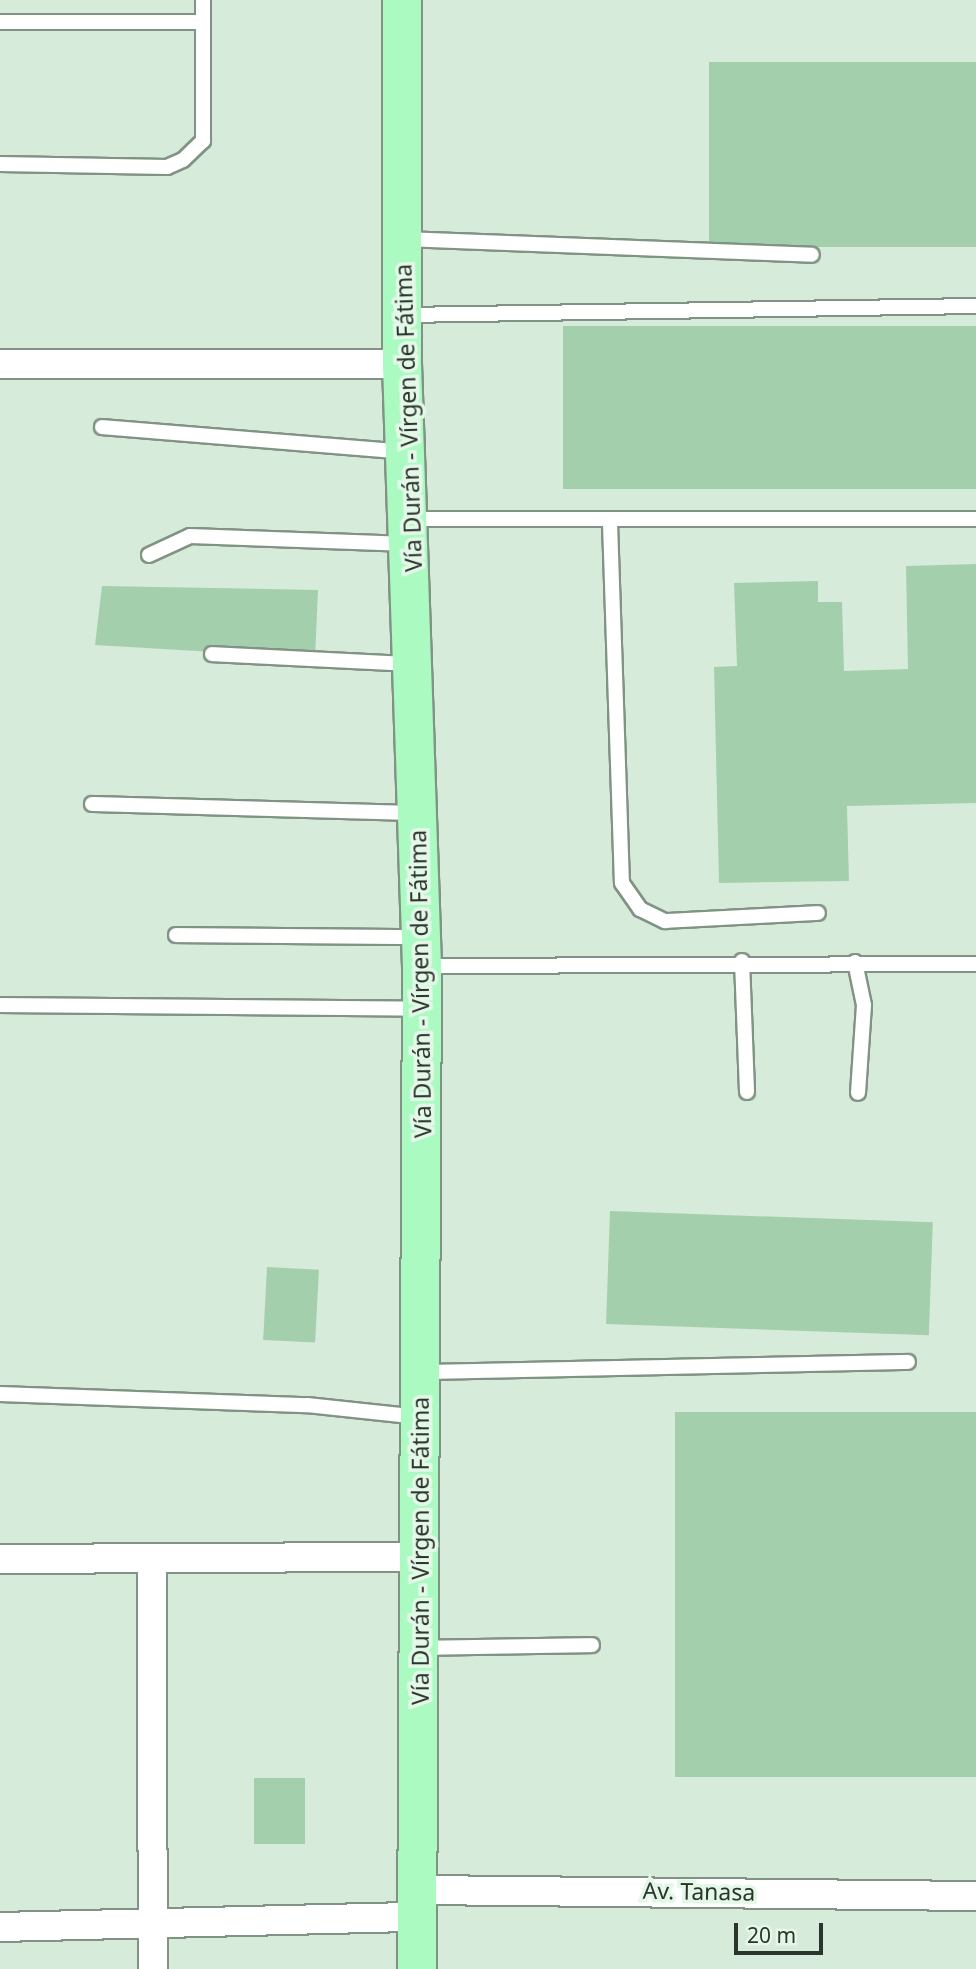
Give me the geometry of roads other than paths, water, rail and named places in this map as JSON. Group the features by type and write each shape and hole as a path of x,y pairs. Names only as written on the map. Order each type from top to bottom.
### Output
{"main road":[{"name":"Vía Durán - Vírgen de Fátima","path":"402,0 402,364 412,532 422,952 421,1373 417,1557 420,1903 417,1969"}],"street":[{"path":"0,364 402,364"},
{"path":"0,1559 417,1557"},
{"path":"152,1558 156,1922 153,1969"},
{"name":"Av. Tanasa","path":"0,1927 156,1922 420,1903 976,1896"}],"lane":[{"path":"0,164 167,167 183,160 202,141 203,0"},
{"path":"0,22 203,22"},
{"path":"402,239 812,255"},
{"path":"402,315 976,306"},
{"path":"102,427 408,452"},
{"path":"149,555 190,536 412,532 610,523 976,519"},
{"path":"610,523 622,883 640,909 665,921 818,913"},
{"path":"212,654 415,664"},
{"path":"92,804 419,814"},
{"path":"176,935 422,952 976,964"},
{"path":"742,961 747,1092"},
{"path":"855,962 864,1006 858,1093"},
{"path":"0,1005 422,1009"},
{"path":"421,1373 908,1362"},
{"path":"0,1394 307,1405 420,1417"},
{"path":"418,1648 592,1645"}]}
